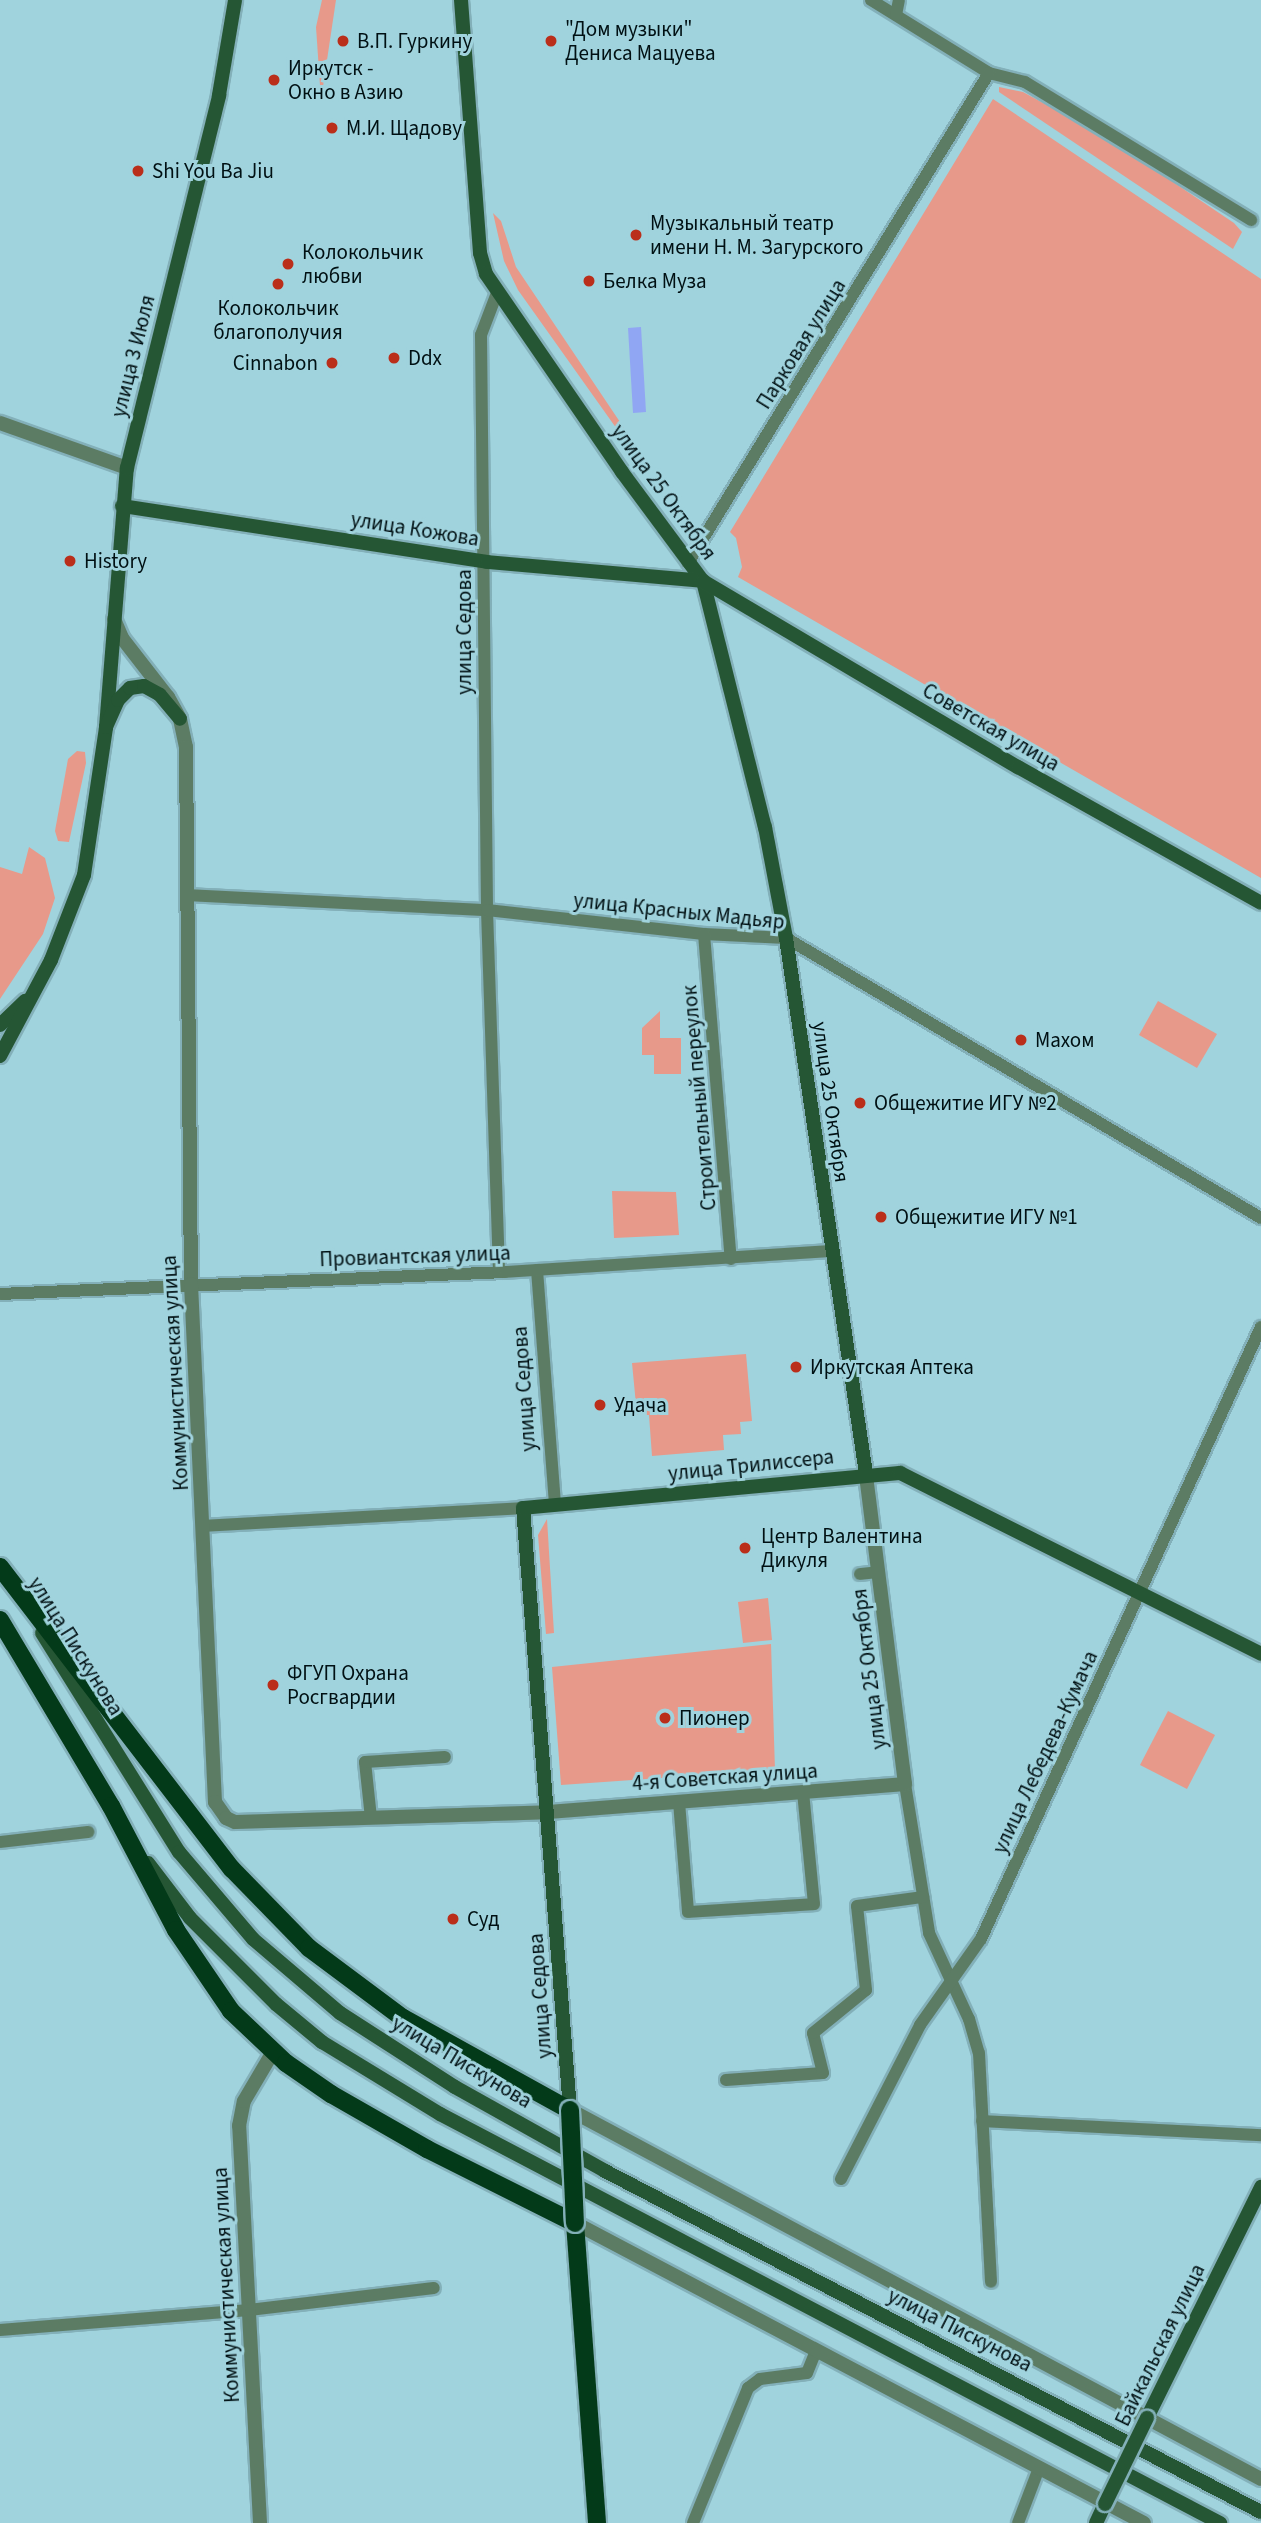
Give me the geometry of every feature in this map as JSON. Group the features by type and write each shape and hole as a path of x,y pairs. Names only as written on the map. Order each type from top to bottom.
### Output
{"main road":[{"name":"улица 3 Июля","path":"106,727 127,468 219,95 234,0"},
{"path":"461,0 480,253 497,293"},
{"name":"улица 25 Октября","path":"497,293 703,581 765,827 786,938 866,1475"},
{"name":"улица Кожова","path":"122,506 486,562 703,581"},
{"name":"Советская улица","path":"703,581 1018,767 1261,903"},
{"path":"0,1056 37,990 84,875 106,727 120,697 137,685 157,692 180,719"},
{"path":"0,1026 37,990"},
{"name":"улица Трилиссера","path":"523,1508 900,1473 1261,1654"},
{"name":"улица Седова","path":"523,1508 549,1812 597,2523"},
{"name":"улица Пискунова","path":"2,1570 218,1852 309,1948 403,2018 570,2110"},
{"name":"улица Пискунова","path":"2,1570 179,1852 253,1939 340,2013 455,2087 605,2171 1261,2512"},
{"path":"0,1620 111,1806 200,1968 231,2011 273,2052 309,2080 392,2130 575,2223"},
{"path":"111,1806 190,1918 276,2004 322,2042 440,2115 1220,2523"},
{"name":"Байкальская улица","path":"1096,2523 1261,2187"}],"street":[{"path":"871,0 989,73 1025,82 1251,220"},
{"path":"897,15 899,0"},
{"name":"Парковая улица","path":"688,563 989,73"},
{"name":"улица Седова","path":"497,293 481,335 486,562 487,910 499,1272"},
{"path":"0,423 127,468"},
{"name":"Коммунистическая улица","path":"114,619 180,719 187,747 191,1284 219,1810 235,1822 549,1812"},
{"name":"улица Красных Мадьяр","path":"187,895 487,910 704,934 786,938 1261,1218"},
{"name":"Строительный переулок","path":"704,934 731,1259"},
{"name":"Провиантская улица","path":"0,1294 499,1272 832,1251"},
{"name":"улица Седова","path":"537,1270 555,1505"},
{"name":"улица Лебедева-Кумача","path":"841,2179 920,2025 981,1939 1261,1327"},
{"name":"улица 25 Октября","path":"866,1475 905,1784 929,1934 969,2019 979,2053 991,2282"},
{"name":"улица Трилиссера","path":"203,1526 523,1508"},
{"path":"860,1574 879,1572"},
{"path":"371,1818 365,1762 445,1757"},
{"name":"4-я Советская улица","path":"549,1812 905,1784"},
{"path":"679,1802 688,1912 814,1904 803,1792"},
{"path":"0,1842 89,1832"},
{"path":"726,2080 823,2073 813,2033 866,1990 857,1906 923,1897"},
{"name":"Коммунистическая улица","path":"260,2523 239,2126 244,2101 273,2052"},
{"name":"улица Пискунова","path":"570,2110 1261,2479"},
{"path":"982,2121 1261,2135"},
{"path":"575,2223 1144,2523"},
{"path":"0,2330 249,2310 434,2288"},
{"path":"693,2523 748,2388 760,2379 807,2373 816,2351"},
{"path":"1018,2523 1039,2468"}],"shaded area":[{"path":"322,0 336,0 321,100 316,27"},
{"path":"999,87 1023,92 1109,139 1234,223 1242,232 1233,249 999,92"},
{"path":"993,99 1261,279 1261,878 738,577 742,567 736,538 730,532"},
{"path":"493,213 501,221 516,267 624,428 619,432 518,290 504,261"},
{"path":"77,751 85,752 86,763 69,842 58,841 55,831 68,759"},
{"path":"29,847 45,858 55,898 43,934 0,999 0,867 22,874"},
{"path":"1158,1001 1217,1034 1197,1068 1139,1035"},
{"path":"660,1011 660,1038 681,1038 681,1074 654,1074 654,1055 642,1055 642,1028"},
{"path":"612,1191 676,1192 679,1235 614,1238"},
{"path":"746,1354 752,1421 740,1422 741,1434 723,1435 724,1450 652,1456 649,1415 637,1415 632,1363"},
{"path":"547,1519 554,1633 546,1634 538,1535"},
{"path":"768,1598 772,1640 743,1643 738,1602"},
{"name":"Пионер","path":"771,1644 775,1770 561,1785 552,1667"},
{"path":"1168,1711 1215,1735 1187,1789 1140,1765"}],"water":[{"path":"641,327 646,412 633,413 628,328"}],"place":[{"name":"В.П. Гуркину","path":"343,41"},
{"name":"\"Дом музыки\" Дениса Мацуева","path":"551,41"},
{"name":"Иркутск - Окно в Азию","path":"274,80"},
{"name":"М.И. Щадову","path":"332,128"},
{"name":"Shi You Ba Jiu","path":"138,171"},
{"name":"Музыкальный театр имени Н. М. Загурского","path":"636,235"},
{"name":"Колокольчик любви","path":"288,264"},
{"name":"Белка Муза","path":"589,281"},
{"name":"Колокольчик благополучия","path":"278,284"},
{"name":"Ddx","path":"394,358"},
{"name":"Cinnabon","path":"332,363"},
{"name":"History","path":"70,561"},
{"name":"Махом","path":"1021,1040"},
{"name":"Общежитие ИГУ №2","path":"860,1103"},
{"name":"Общежитие ИГУ №1","path":"881,1217"},
{"name":"Иркутская Аптека","path":"796,1367"},
{"name":"Удача","path":"600,1405"},
{"name":"Центр Валентина Дикуля","path":"745,1548"},
{"name":"ФГУП Охрана Росгвардии","path":"273,1685"},
{"name":"Пионер","path":"665,1718"},
{"name":"Суд","path":"453,1919"}]}
